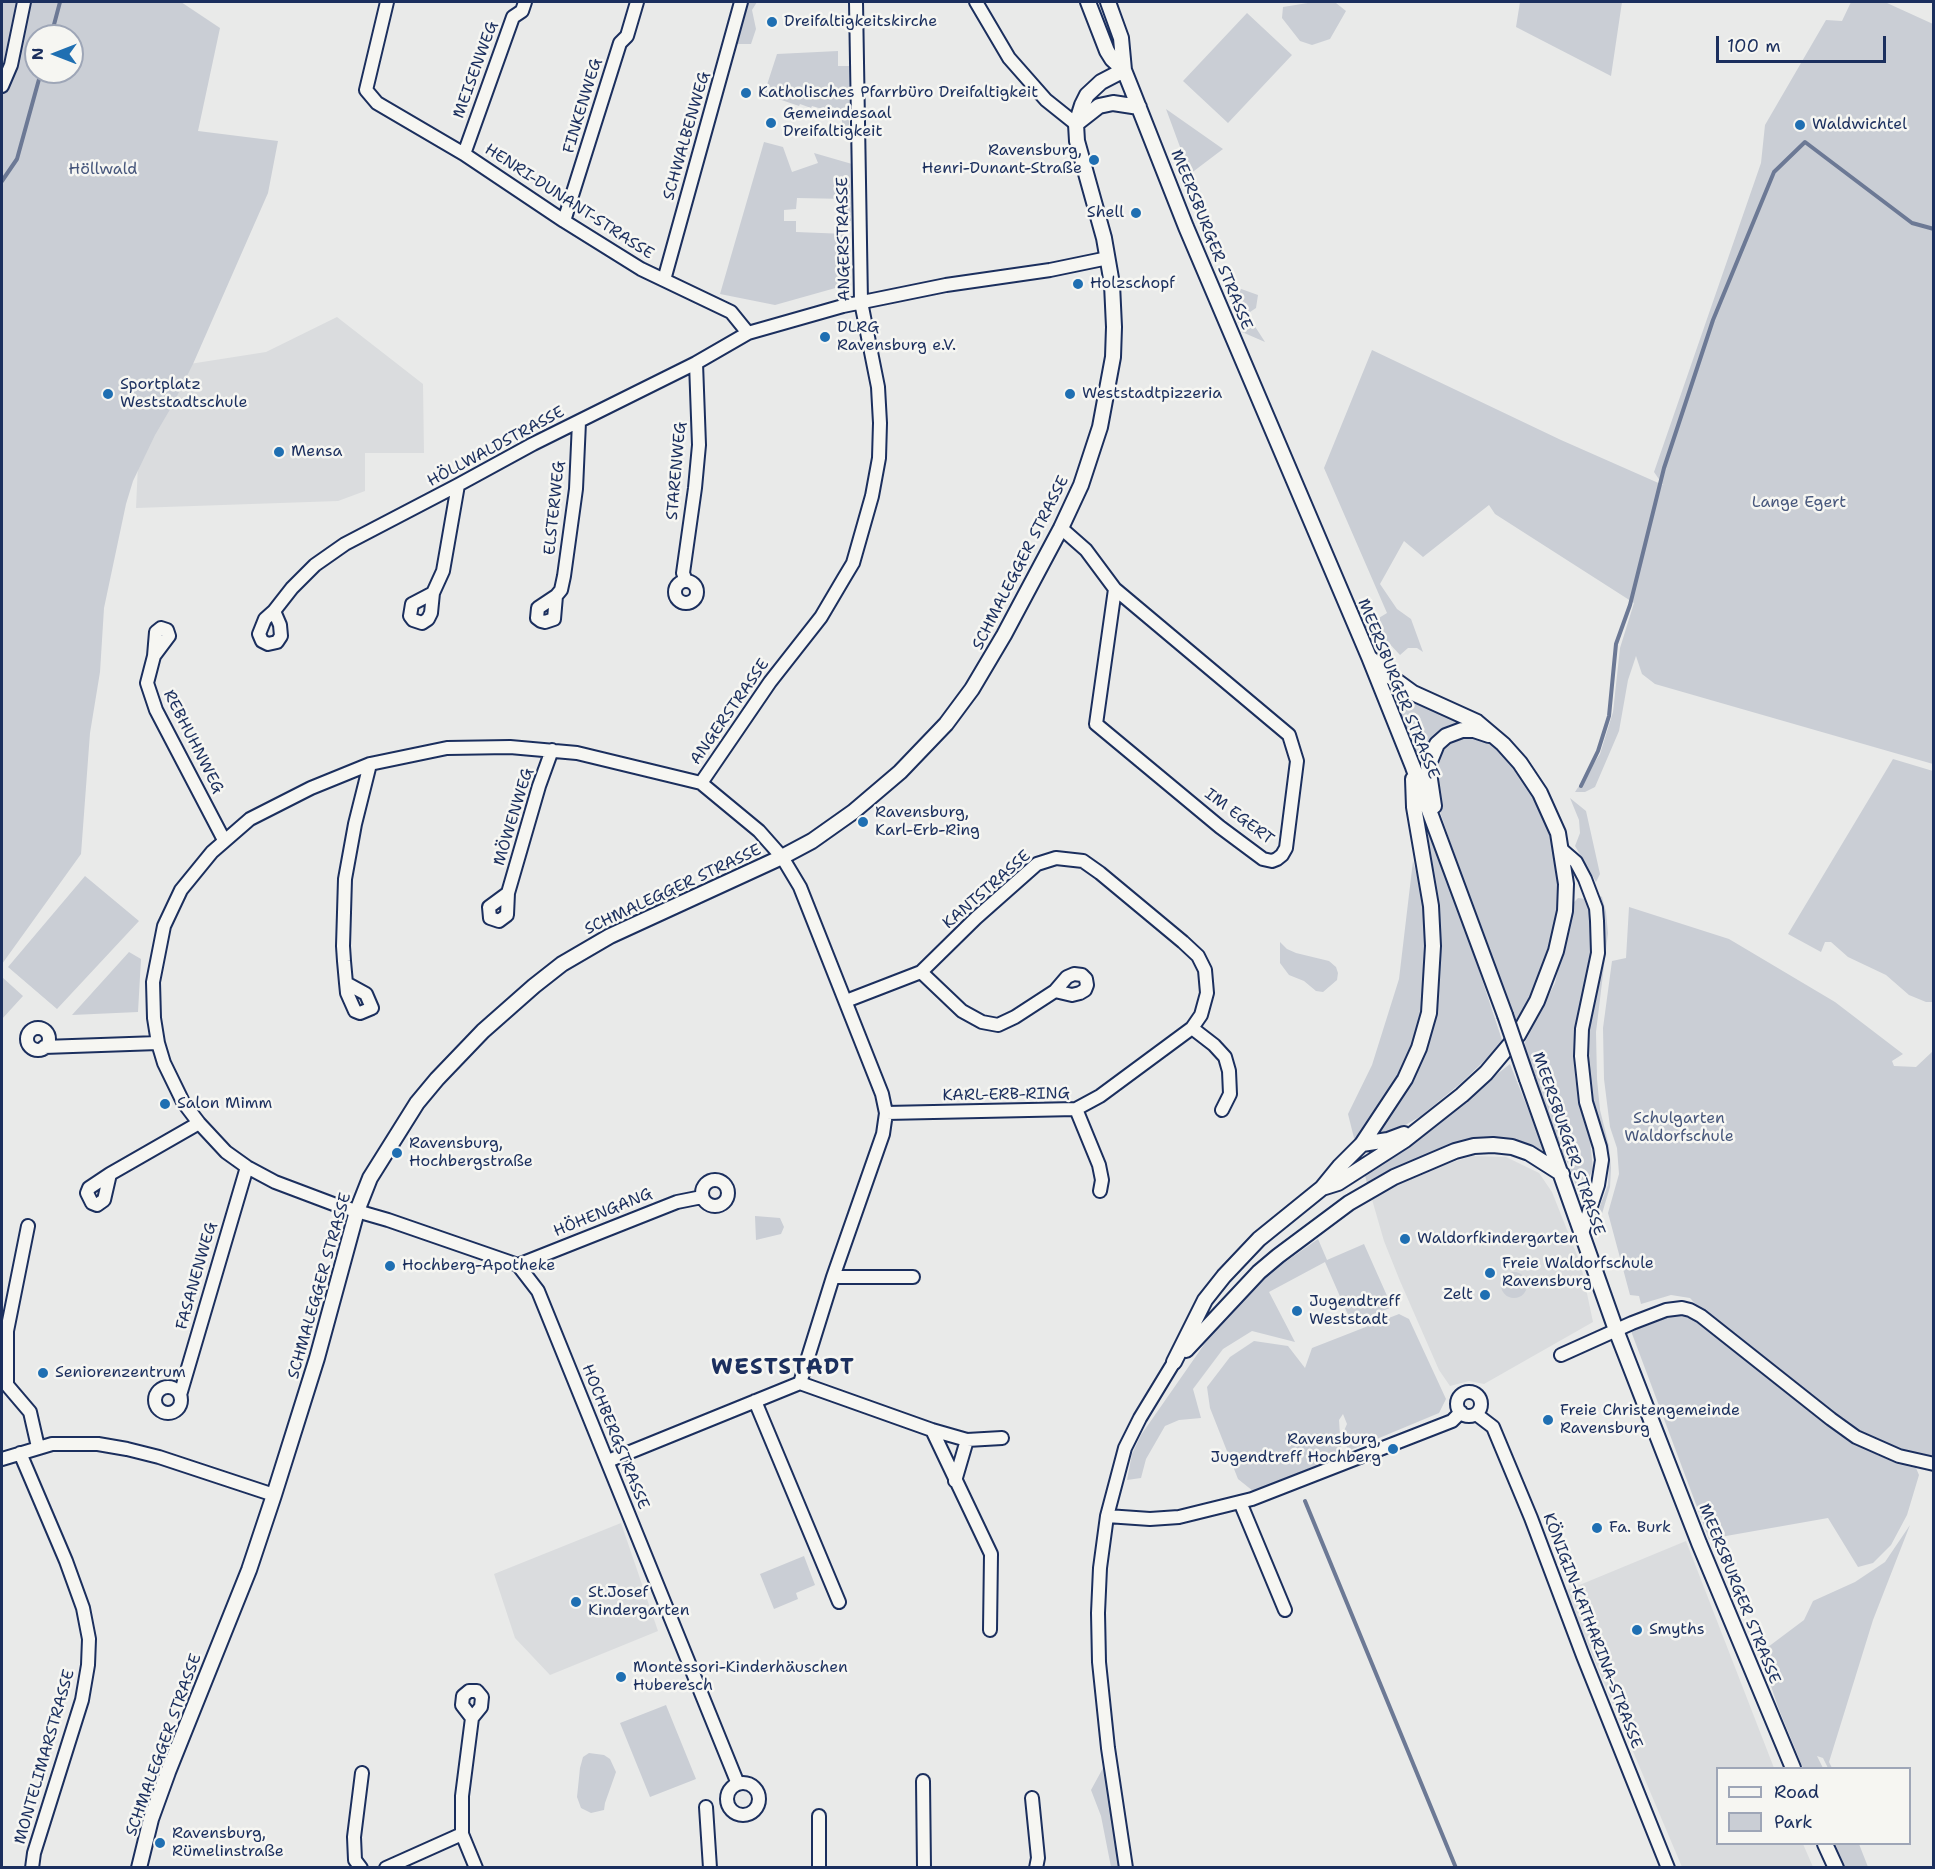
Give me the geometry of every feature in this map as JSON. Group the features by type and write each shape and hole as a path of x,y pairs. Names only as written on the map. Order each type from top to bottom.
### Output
{"street":[{"path":"2,86 11,65 24,2"},
{"name":"HENRI-DUNANT-STRASSE","path":"387,2 366,90 377,103 464,154 641,269 731,312 748,333"},
{"name":"MEISENWEG","path":"464,154 513,17 522,11 525,2"},
{"name":"FINKENWEG","path":"564,221 620,43 627,36 637,2"},
{"name":"SCHWALBENWEG","path":"664,280 741,2"},
{"name":"ANGERSTRASSE","path":"701,783 770,682 821,617 852,563 872,496 879,447 878,387 861,302 856,2"},
{"path":"976,2 1009,58 1046,100 1076,124 1099,106 1113,103 1139,107"},
{"name":"MEERSBURGER STRASSE","path":"1088,2 1107,51 1124,70"},
{"name":"MEERSBURGER STRASSE","path":"1108,2 1121,38 1124,70 1186,227 1369,657 1413,767 1505,1015 1616,1330 1699,1543 1793,1767"},
{"name":"SCHMALEGGER STRASSE","path":"139,1868 158,1800 249,1570 274,1495 316,1358 357,1211 370,1178 417,1103 475,1039 562,964 610,936 782,857 812,841 853,812 900,772 946,724 985,669 1061,528 1092,456 1109,386 1114,327 1108,258 1080,153 1076,124 1087,95 1101,82 1124,70"},
{"path":"748,333 861,302 1108,258"},
{"name":"HÖLLWALDSTRASSE","path":"274,611 292,588 315,565 345,544 533,444 696,363 748,333"},
{"name":"STARENWEG","path":"686,581 683,573 699,446 696,363"},
{"name":"ELSTERWEG","path":"556,596 561,590 564,576 575,499 579,422"},
{"path":"433,593 438,587 443,571 458,485"},
{"name":"IM EGERT","path":"1061,528 1086,550 1115,589 1289,735 1297,761 1286,848 1277,859 1272,861 1263,859 1220,827 1096,724 1115,589"},
{"name":"REBHUHNWEG","path":"154,656 147,683 156,710 224,840"},
{"path":"1322,1188 1338,1183 1386,1154 1462,1095 1486,1073 1518,1035 1537,1001 1550,970 1561,932 1566,893 1561,849 1552,819 1540,794 1520,763 1477,722 1413,693 1369,657"},
{"path":"1438,835 1428,766 1437,744 1446,736 1457,731 1474,730 1493,736"},
{"path":"518,1265 275,1182 247,1167 226,1152 199,1123 173,1083 158,1043 154,1017 153,982 164,926 181,890 200,865 224,840 250,819 282,801 370,764 447,747 510,747 577,753 701,783 759,831 782,857 800,887 882,1094 886,1113 883,1134 833,1278 800,1383"},
{"name":"MÖWENWEG","path":"508,893 539,786 552,750"},
{"path":"346,983 343,946 345,879 355,824 370,764"},
{"path":"1126,1868 1108,1748 1099,1662 1098,1613 1107,1516 1116,1479 1132,1433 1174,1362 1205,1300 1259,1239 1322,1188 1362,1144 1406,1079 1419,1048 1429,1013 1433,946 1431,906 1414,807 1413,767"},
{"path":"1561,849 1576,862 1585,879 1596,908 1597,921 1598,953 1582,1029 1581,1056 1585,1095 1602,1160 1599,1179 1582,1233"},
{"name":"KANTSTRASSE","path":"846,1001 921,972 976,918 1037,864 1056,858 1083,861 1198,956 1205,970 1207,993 1201,1015 1192,1028 1100,1096 1077,1109"},
{"path":"921,972 962,1011 982,1022 998,1025 1015,1017 1055,991"},
{"path":"1192,1028 1215,1045 1225,1056 1229,1071 1230,1094 1222,1110"},
{"path":"44,1047 158,1043"},
{"name":"KARL-ERB-RING","path":"886,1113 1077,1109 1099,1165 1102,1180 1100,1191"},
{"path":"110,1174 199,1123"},
{"path":"1362,1144 1388,1140 1420,1127"},
{"path":"1174,1362 1265,1267 1297,1240 1349,1203 1394,1177 1455,1150 1493,1145 1512,1147 1529,1153 1562,1174"},
{"name":"FASANENWEG","path":"180,1395 247,1167"},
{"name":"HÖHENGANG","path":"518,1265 677,1202 702,1197"},
{"path":"28,1226 4,1330 7,1385 30,1412 38,1447"},
{"name":"HOCHBERGSTRASSE","path":"518,1265 538,1291 738,1784"},
{"path":"833,1278 913,1277"},
{"path":"1561,1355 1666,1310 1682,1308 1690,1310 1701,1316 1856,1437 1899,1456 1934,1464"},
{"path":"608,1461 800,1383 932,1430 967,1440 1002,1438"},
{"name":"KÖNIGIN-KATHARINA-STRASSE","path":"1107,1516 1150,1519 1179,1517 1246,1500 1452,1421 1461,1412 1458,1406 1459,1398 1464,1393 1476,1394 1480,1400 1480,1407 1476,1414 1493,1427 1668,1868"},
{"path":"755,1401 838,1602"},
{"path":"1461,1412 1468,1416 1476,1414"},
{"path":"932,1430 991,1554 990,1630"},
{"path":"955,1481 967,1440"},
{"path":"2,1460 38,1447 70,1443 98,1444 127,1449 274,1495"},
{"name":"MONTELIMARSTRASSE","path":"20,1453 66,1561 83,1608 89,1639 88,1665 82,1701 34,1853 32,1868"},
{"path":"1246,1500 1285,1610"},
{"path":"472,1718 462,1796 462,1834 476,1868"},
{"path":"361,1868 355,1860 354,1837 362,1773"},
{"path":"923,1781 924,1868"},
{"path":"1032,1798 1038,1858 1036,1868"},
{"path":"706,1807 710,1868"},
{"path":"819,1816 819,1868"},
{"path":"386,1868 462,1834"},
{"path":"1825,1845 1836,1868"}],"shaded area":[{"path":"337,317 423,384 424,453 365,453 365,491 338,501 136,508 139,442 164,368 266,352"},
{"name":"Freie Waldorfschule Ravensburg","path":"1472,1156 1506,1157 1539,1173 1552,1192 1581,1265 1593,1322 1484,1384 1469,1381 1450,1386 1439,1370 1400,1281 1384,1241 1371,1196 1431,1169"},
{"name":"St.Josef Kindergarten","path":"621,1523 658,1631 550,1675 515,1638 494,1574"},
{"path":"1686,1541 1774,1767 1716,1767 1716,1845 1803,1845 1813,1867 1682,1867 1565,1591"}],"green space":[{"name":"Höllwald","path":"2,2 181,2 220,28 198,131 278,141 268,193 193,364 133,481 126,504 104,608 100,672 90,733 81,854 2,964"},
{"path":"741,2 757,2 752,10 756,29 751,44 730,44"},
{"path":"1314,2 1336,3 1346,11 1330,39 1312,45 1300,41 1282,18 1283,7"},
{"path":"1520,2 1622,2 1611,76 1516,27"},
{"name":"Lange Egert","path":"1851,2 1887,2 1933,24 1933,764 1655,684 1642,674 1636,656 1628,680 1619,731 1595,787 1585,792 1575,792 1600,754 1613,712 1620,648 1634,603 1495,514 1489,505 1423,557 1404,541 1380,584 1397,609 1411,619 1423,652 1417,648 1408,648 1400,655 1387,641 1374,641 1362,620 1369,624 1387,613 1324,468 1372,350 1561,440 1663,485 1654,472 1761,163 1765,125 1826,20 1842,21"},
{"path":"1247,13 1292,55 1228,123 1183,81"},
{"path":"838,51 838,66 849,66 849,138 842,138 842,116 834,111 823,107 822,109 812,106 811,108 800,104 799,106 764,94 777,54"},
{"path":"1166,109 1223,149 1190,174"},
{"path":"764,142 783,147 792,172 818,163 814,153 852,164 851,221 846,221 847,199 797,198 796,209 784,210 784,221 796,221 796,232 846,234 846,276 839,287 775,305 720,294"},
{"path":"1230,285 1258,295 1256,308 1247,314 1265,342 1242,332 1227,288"},
{"path":"1386,679 1468,722 1449,725 1435,735 1424,754 1422,772"},
{"path":"1463,735 1487,737 1516,762 1551,827 1559,876 1559,900 1549,949 1532,994 1513,1027 1437,803 1434,785 1435,758 1442,746 1451,739"},
{"path":"1893,759 1933,771 1933,1002 1926,1002 1909,995 1886,975 1848,957 1831,942 1825,942 1821,952 1788,934"},
{"path":"1570,798 1586,811 1600,874 1596,882 1575,846 1580,833 1579,820"},
{"path":"1420,805 1455,898 1503,1043 1461,1083 1421,1116 1388,1135 1373,1138 1416,1071 1430,1030 1439,985 1440,944"},
{"path":"1413,861 1423,898 1428,948 1427,991 1421,1026 1406,1068 1355,1142 1348,1114 1372,1065 1399,979"},
{"path":"85,876 139,921 57,1009 8,967"},
{"path":"1599,895 1602,897 1606,912 1608,933 1596,1032 1597,1079 1600,1110 1609,1146 1611,1168 1610,1187 1598,1227 1600,1232 1597,1233 1595,1225 1608,1185 1609,1162 1607,1146 1590,1092 1587,1059 1590,1020 1605,939"},
{"path":"1578,898 1586,899 1591,922 1591,950 1574,1041 1575,1077 1580,1108 1590,1140 1593,1169 1580,1197 1569,1166 1527,1079 1525,1042 1555,983 1573,903"},
{"name":"Schulgarten Waldorfschule","path":"1629,907 1729,939 1835,1002 1903,1054 1892,1061 1894,1066 1916,1067 1933,1051 1933,1460 1866,1438 1703,1312 1690,1298 1671,1295 1641,1304 1639,1296 1630,1295 1608,1213 1619,1174 1617,1148 1610,1127 1604,1079 1603,1028 1612,961 1626,958"},
{"path":"1280,942 1287,949 1296,953 1329,961 1336,967 1337,980 1323,992 1316,991 1304,981 1289,975 1280,963"},
{"path":"129,952 141,959 138,1012 72,1015"},
{"path":"2,977 23,996 2,1019"},
{"path":"1510,1064 1549,1162 1471,1140 1448,1145 1367,1183 1364,1172 1423,1132"},
{"path":"755,1216 780,1218 784,1227 781,1234 756,1240"},
{"path":"1318,1239 1327,1260 1364,1244 1392,1307 1352,1324 1325,1262 1269,1292 1295,1342 1252,1331 1223,1349 1193,1389 1201,1418 1179,1420 1165,1426 1146,1459 1141,1478 1127,1480 1132,1454 1141,1435 1210,1336 1261,1279"},
{"path":"1514,1272 1523,1276 1527,1285 1523,1294 1514,1298 1505,1294 1501,1285 1505,1276"},
{"path":"1687,1313 1704,1322 1858,1445 1897,1464 1916,1468 1919,1475 1907,1515 1891,1545 1873,1563 1858,1567 1828,1518 1709,1539 1631,1331 1673,1314"},
{"path":"1399,1314 1409,1319 1446,1399 1439,1413 1348,1451 1343,1433 1347,1424 1343,1414 1339,1420 1341,1450 1336,1461 1253,1491 1238,1479 1210,1408 1207,1387 1230,1357 1254,1341 1288,1346 1305,1368 1312,1348"},
{"path":"1910,1525 1873,1620 1829,1762 1832,1767 1828,1767 1823,1758 1817,1756 1822,1767 1803,1767 1778,1707 1760,1653 1804,1620 1813,1601 1855,1582 1885,1562"},
{"path":"804,1556 815,1585 796,1593 798,1599 774,1609 760,1574"},
{"path":"666,1705 696,1779 650,1797 620,1723"},
{"path":"589,1753 604,1755 610,1759 616,1772 604,1810 591,1813 581,1808 577,1797 583,1757"},
{"path":"1103,1768 1119,1867 1111,1867 1101,1816 1091,1790"},
{"path":"1833,1845 1859,1845 1868,1867 1843,1867"}],"waterway":[{"path":"54,24 60,2"},
{"path":"2,181 17,159 38,84"},
{"path":"1581,786 1598,751 1609,716 1616,644 1630,605 1664,468 1713,320 1774,172 1805,142 1912,223 1934,229"},
{"path":"1305,1501 1456,1868"}],"place":[{"name":"Dreifaltigkeitskirche","path":"772,22"},
{"name":"Katholisches Pfarrbüro Dreifaltigkeit","path":"746,93"},
{"name":"Gemeindesaal Dreifaltigkeit","path":"771,123"},
{"name":"Waldwichtel","path":"1800,125"},
{"name":"Ravensburg, Henri-Dunant-Straße","path":"1094,160"},
{"name":"Shell","path":"1136,213"},
{"name":"Holzschopf","path":"1078,284"},
{"name":"DLRG Ravensburg e.V.","path":"825,337"},
{"name":"Sportplatz Weststadtschule","path":"108,394"},
{"name":"Weststadtpizzeria","path":"1070,394"},
{"name":"Mensa","path":"279,452"},
{"name":"Ravensburg, Karl-Erb-Ring","path":"863,822"},
{"name":"Salon Mimm","path":"165,1104"},
{"name":"Ravensburg, Hochbergstraße","path":"397,1153"},
{"name":"Waldorfkindergarten","path":"1405,1239"},
{"name":"Hochberg-Apotheke","path":"390,1266"},
{"name":"Freie Waldorfschule Ravensburg","path":"1490,1273"},
{"name":"Zelt","path":"1485,1295"},
{"name":"Jugendtreff Weststadt","path":"1297,1311"},
{"name":"Seniorenzentrum","path":"43,1373"},
{"name":"Freie Christengemeinde Ravensburg","path":"1548,1420"},
{"name":"Ravensburg, Jugendtreff Hochberg","path":"1393,1449"},
{"name":"Fa. Burk","path":"1597,1528"},
{"name":"St.Josef Kindergarten","path":"576,1602"},
{"name":"Smyths","path":"1637,1630"},
{"name":"Montessori-Kinderhäuschen Huberesch","path":"621,1677"},
{"name":"Ravensburg, Rümelinstraße","path":"160,1843"}],"district":[{"name":"WESTSTADT","path":"783,1368"}]}
